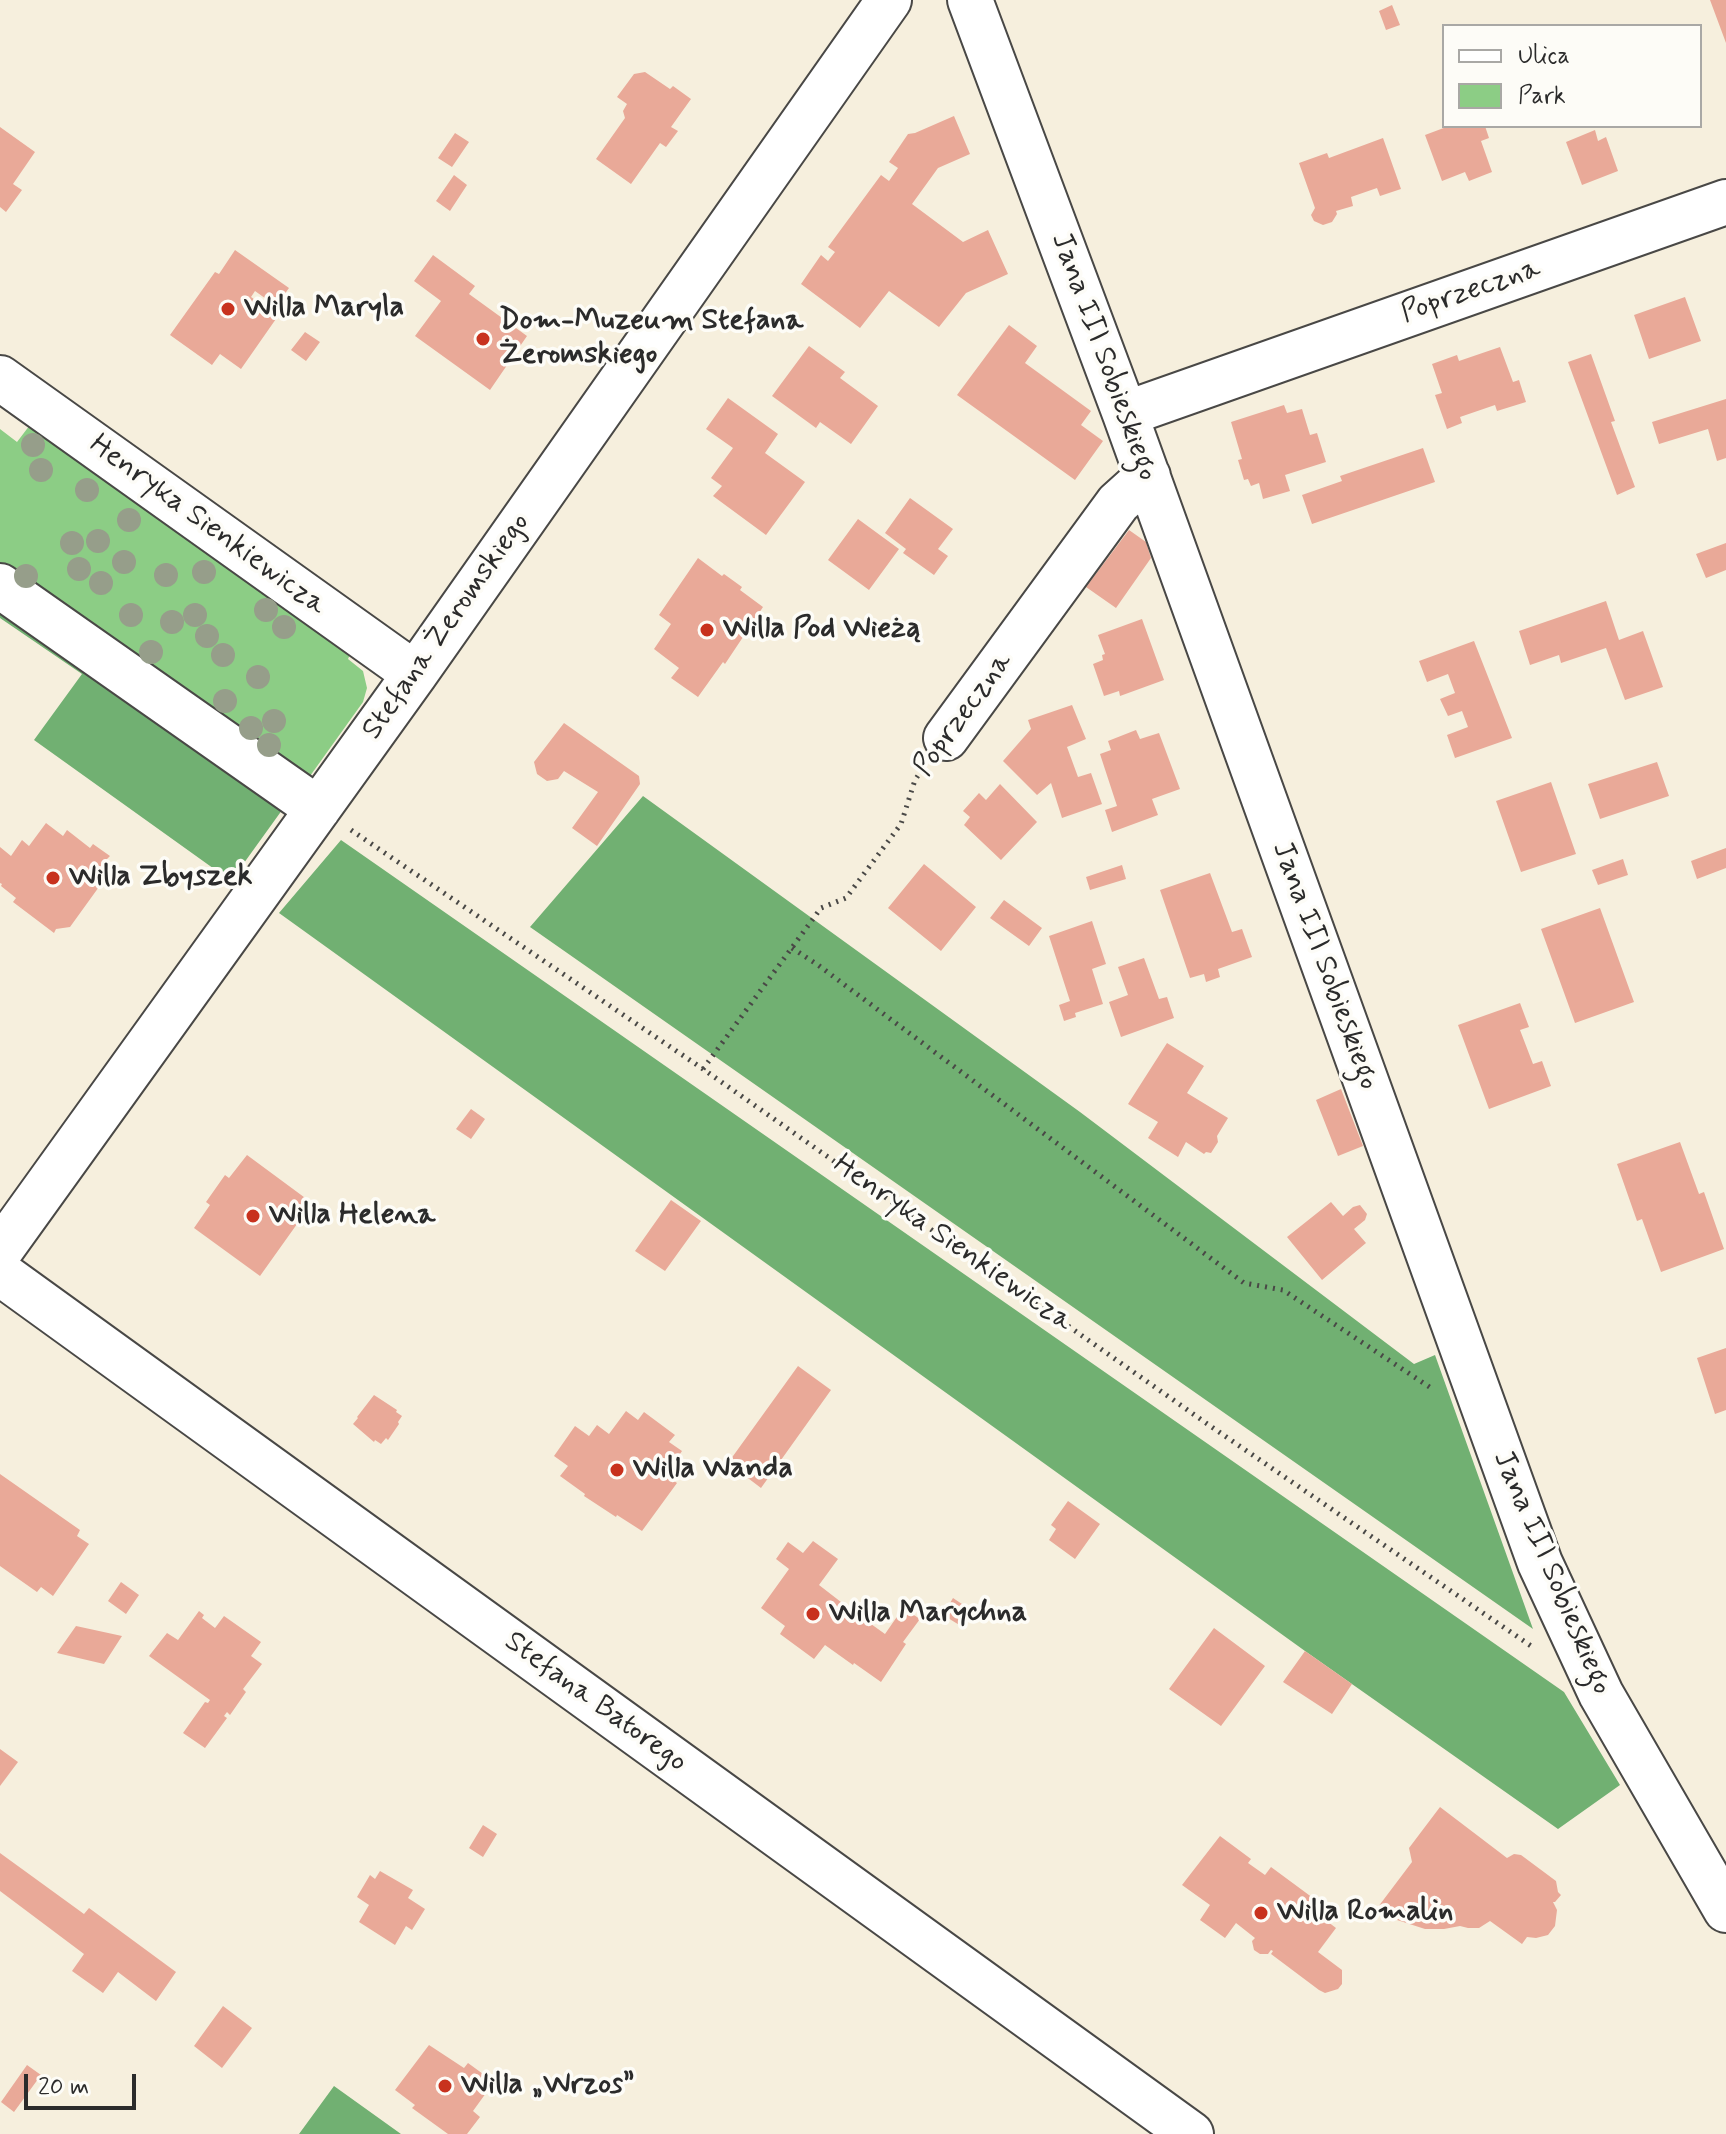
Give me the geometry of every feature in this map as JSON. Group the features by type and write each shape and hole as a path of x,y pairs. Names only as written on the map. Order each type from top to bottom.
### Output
{"street":[{"name":"Stefana Żeromskiego","path":"0,1251 415,674 889,0"},
{"name":"Jana III Sobieskiego","path":"970,0 1148,476 1540,1563 1601,1694 1726,1910"},
{"name":"Poprzeczna","path":"1125,414 1726,202"},
{"name":"Henryka Sienkiewicza","path":"0,378 415,674"},
{"name":"Poprzeczna","path":"946,738 1118,503 1148,476"},
{"path":"0,586 306,825"},
{"name":"Stefana Batorego","path":"0,1273 1191,2134"}],"path":[{"name":"Poprzeczna","path":"703,1069 821,908 846,898 901,824 915,780 946,738"},
{"name":"Henryka Sienkiewicza","path":"306,825 328,842 352,830 703,1069 1206,1423 1537,1650"},
{"path":"792,948 1244,1283 1283,1290 1446,1398"}],"green space":[{"path":"33,421 352,650 348,659 363,671 367,688 363,702 305,783 0,576 0,429 17,442"},
{"path":"0,596 290,799 231,881 34,740 82,674 0,618"},
{"path":"643,796 1080,1112 1414,1364 1435,1355 1533,1629 530,927"},
{"path":"341,840 1564,1692 1620,1785 1558,1829 1305,1651 279,913"},
{"path":"334,2086 401,2134 299,2134"}],"building":[{"path":"1710,0 1726,0 1726,43"},
{"path":"1392,5 1400,25 1386,30 1379,11"},
{"path":"645,72 691,99 671,127 678,131 666,147 660,143 631,184 596,159 625,118 623,111 627,104 617,97 634,74"},
{"path":"954,116 970,154 938,168 912,204 963,242 988,230 1008,274 966,293 939,327 889,291 860,328 801,284 821,255 828,261 835,252 828,247 881,175 889,181 898,168 889,162 908,134"},
{"path":"0,127 35,152 13,184 22,190 6,212 0,207"},
{"path":"1444,128 1486,128 1489,138 1481,141 1492,172 1469,181 1465,172 1442,181 1425,135"},
{"path":"1595,130 1598,141 1606,137 1618,171 1582,185 1566,142"},
{"path":"455,133 469,142 452,167 438,158"},
{"path":"1383,138 1401,189 1380,196 1377,188 1351,197 1353,206 1336,211 1332,222 1323,225 1314,221 1311,215 1315,208 1299,163 1327,153 1329,158"},
{"path":"454,175 467,185 450,211 436,201"},
{"name":"Willa Maryla","path":"235,250 289,288 276,306 255,291 251,297 278,316 241,369 220,354 212,365 170,335 215,272 219,274"},
{"path":"433,255 475,286 469,294 527,336 490,390 415,336 441,301 414,281"},
{"path":"1685,297 1701,341 1649,359 1634,315"},
{"path":"1009,325 1037,346 1025,363 1091,411 1081,425 1103,441 1075,480 957,395"},
{"path":"305,332 320,342 306,361 291,350"},
{"path":"809,346 845,372 840,378 878,406 851,444 820,422 816,428 772,396"},
{"path":"1500,347 1513,382 1519,380 1526,402 1497,411 1495,405 1460,417 1462,423 1447,429 1435,395 1442,393 1432,364 1457,355 1459,361"},
{"path":"1591,354 1635,487 1617,495 1568,362"},
{"path":"728,398 778,434 765,453 805,482 766,535 713,496 722,486 711,478 733,448 706,429"},
{"path":"1726,399 1726,458 1717,461 1708,429 1659,444 1652,422"},
{"path":"1284,405 1287,413 1302,409 1310,435 1317,433 1326,462 1285,475 1290,491 1263,499 1259,483 1251,486 1248,479 1244,480 1238,460 1242,459 1231,422"},
{"path":"1423,448 1435,482 1312,524 1302,495 1342,481 1340,476"},
{"path":"910,498 953,529 938,549 948,556 934,575 903,553 906,549 885,533"},
{"path":"858,519 899,549 869,590 828,560"},
{"path":"1129,530 1146,542 1151,558 1116,608 1086,587"},
{"path":"1726,543 1726,570 1706,578 1696,554"},
{"name":"Willa Pod Wieżą","path":"698,558 742,587 740,590 763,607 725,664 723,662 698,697 671,678 679,668 654,649 671,624 659,615"},
{"path":"1606,601 1619,640 1643,631 1663,687 1625,700 1606,648 1561,663 1559,655 1530,665 1519,631"},
{"path":"1142,619 1164,680 1120,696 1119,691 1104,696 1093,664 1103,660 1102,655 1105,654 1098,635"},
{"path":"1474,641 1512,738 1455,758 1447,735 1468,727 1462,711 1448,716 1440,699 1455,693 1448,674 1427,682 1419,661"},
{"path":"1072,705 1086,739 1067,747 1078,777 1091,773 1102,804 1062,818 1051,783 1037,795 1003,761 1031,729 1028,720"},
{"path":"564,723 639,776 640,784 597,846 572,828 598,792 564,771 558,779 547,781 537,774 534,762"},
{"path":"1136,730 1140,739 1159,733 1180,789 1152,799 1158,815 1112,832 1105,810 1117,806 1100,754 1111,750 1108,741"},
{"path":"1657,762 1669,796 1600,819 1588,784"},
{"path":"1551,782 1576,854 1521,872 1496,801"},
{"path":"1000,784 1037,822 1001,860 964,825 970,817 963,811 979,793 986,800"},
{"name":"Willa Zbyszek","path":"46,823 63,836 67,830 90,848 93,844 110,856 107,859 109,873 70,927 56,929 54,933 13,902 16,898 0,883 0,847 11,856 22,840 29,846"},
{"path":"1726,848 1726,868 1697,879 1691,861"},
{"path":"1623,859 1628,875 1598,885 1592,870"},
{"path":"924,864 976,907 941,951 888,908"},
{"path":"1122,865 1126,879 1090,890 1086,877"},
{"path":"1210,873 1232,932 1242,929 1252,957 1218,969 1220,977 1206,982 1204,974 1190,978 1160,890"},
{"path":"1004,900 1042,928 1029,946 990,918"},
{"path":"1600,908 1634,1002 1575,1023 1541,929"},
{"path":"1092,921 1106,964 1092,969 1103,1004 1075,1013 1076,1017 1064,1021 1059,1005 1070,1001 1049,936"},
{"path":"1144,958 1159,999 1167,997 1174,1018 1121,1037 1109,1002 1128,995 1118,967"},
{"path":"1520,1003 1529,1027 1520,1030 1533,1064 1542,1061 1551,1086 1489,1109 1458,1025"},
{"path":"1167,1043 1204,1066 1187,1093 1228,1118 1211,1153 1204,1154 1186,1142 1178,1157 1148,1138 1158,1122 1128,1104"},
{"path":"1341,1089 1363,1146 1338,1156 1316,1100"},
{"path":"471,1109 485,1119 471,1139 456,1129"},
{"path":"1680,1142 1699,1194 1704,1192 1724,1249 1661,1272 1642,1219 1637,1221 1617,1164"},
{"name":"Willa Helena","path":"247,1155 312,1203 260,1276 194,1228 210,1205 206,1202 225,1175 229,1178"},
{"path":"671,1200 701,1221 665,1271 635,1251"},
{"path":"1331,1202 1343,1216 1360,1205 1367,1214 1365,1220 1354,1229 1366,1243 1322,1280 1287,1237"},
{"path":"1726,1348 1726,1410 1715,1414 1697,1358"},
{"path":"798,1366 831,1390 761,1488 728,1463"},
{"path":"374,1395 402,1416 388,1440 386,1438 381,1444 374,1442 353,1424"},
{"name":"Willa Wanda","path":"626,1411 638,1420 644,1412 675,1435 669,1442 682,1451 666,1475 677,1483 642,1531 584,1496 560,1476 568,1466 554,1456 575,1426 589,1436 597,1425 609,1434"},
{"path":"0,1474 80,1530 77,1536 89,1544 53,1596 41,1587 37,1592 0,1566"},
{"path":"1068,1501 1100,1524 1075,1559 1049,1540 1056,1529 1051,1525"},
{"name":"Willa Marychna","path":"813,1541 838,1559 819,1585 850,1609 885,1634 903,1608 920,1619 881,1682 825,1645 814,1659 780,1634 785,1626 761,1608 789,1569 776,1559 788,1542 803,1553"},
{"path":"121,1582 139,1595 126,1614 108,1601"},
{"path":"953,1598 971,1610 961,1626 943,1615"},
{"path":"199,1611 204,1615 202,1618 215,1628 224,1616 261,1642 251,1656 262,1664 243,1689 246,1692 230,1715 227,1712 224,1716 227,1718 205,1748 183,1733 205,1702 210,1700 149,1656 167,1633 178,1640"},
{"path":"76,1626 122,1636 104,1664 57,1653"},
{"path":"1214,1628 1265,1666 1221,1726 1169,1689"},
{"path":"1305,1651 1352,1684 1332,1714 1283,1682"},
{"path":"0,1749 18,1762 0,1786"},
{"path":"1440,1807 1507,1858 1514,1854 1521,1855 1556,1881 1561,1895 1553,1902 1557,1910 1555,1926 1548,1935 1527,1937 1522,1944 1490,1921 1479,1928 1425,1929 1394,1919 1378,1907 1412,1862 1409,1848"},
{"path":"483,1825 497,1834 483,1857 469,1848"},
{"name":"Willa Romalin","path":"1220,1836 1251,1859 1248,1863 1265,1875 1271,1867 1313,1898 1307,1906 1336,1928 1318,1952 1342,1970 1342,1984 1338,1989 1325,1993 1271,1954 1273,1951 1260,1954 1254,1950 1252,1941 1255,1938 1236,1923 1225,1938 1200,1920 1210,1905 1182,1885"},
{"path":"0,1853 84,1914 89,1908 176,1972 156,2001 118,1972 103,1993 72,1971 84,1954 0,1891"},
{"path":"380,1871 413,1890 408,1898 425,1909 412,1930 406,1926 395,1945 359,1922 369,1905 357,1897 370,1875 375,1879"},
{"path":"223,2006 252,2028 222,2068 194,2046"},
{"name":"Willa „Wrzos”","path":"429,2045 464,2068 468,2063 494,2082 473,2111 480,2117 467,2134 448,2134 412,2108 415,2105 395,2090"},
{"path":"27,2065 41,2075 14,2112 1,2102"}],"place":[{"name":"Willa Maryla","path":"228,309"},
{"name":"Dom-Muzeum Stefana Żeromskiego","path":"483,339"},
{"name":"Willa Pod Wieżą","path":"707,630"},
{"name":"Willa Zbyszek","path":"53,878"},
{"name":"Willa Helena","path":"253,1216"},
{"name":"Willa Wanda","path":"617,1470"},
{"name":"Willa Marychna","path":"813,1614"},
{"name":"Willa Romalin","path":"1261,1913"},
{"name":"Willa „Wrzos”","path":"445,2086"}]}
